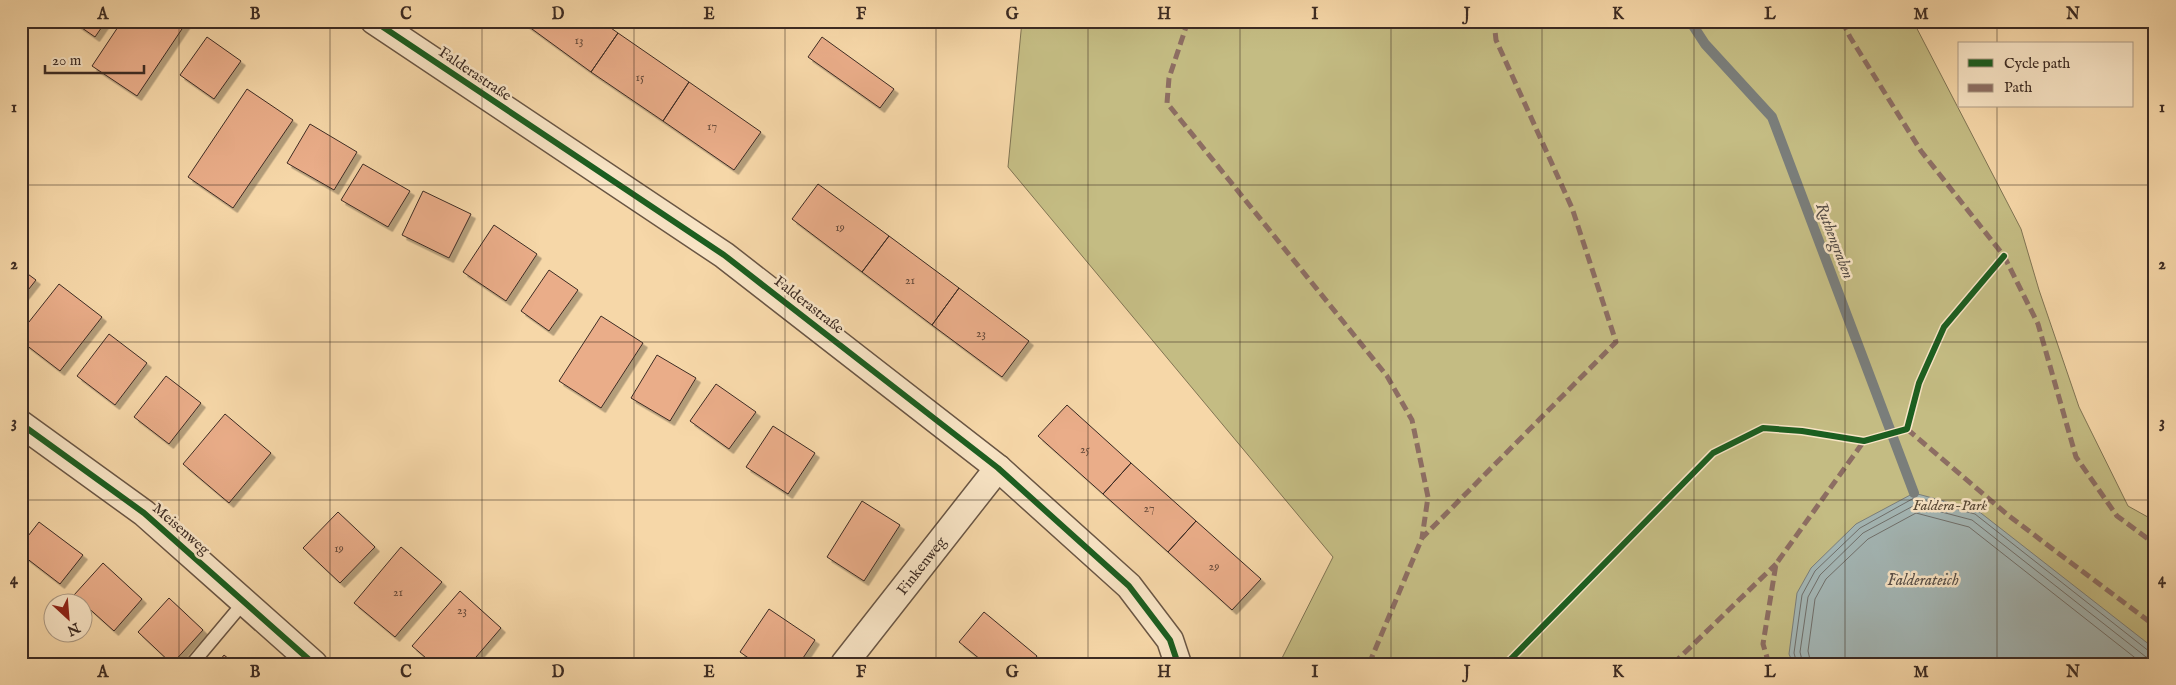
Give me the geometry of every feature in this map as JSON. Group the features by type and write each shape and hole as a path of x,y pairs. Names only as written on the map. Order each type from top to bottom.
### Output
{"street":[{"name":"Falderastraße","path":"374,21 724,255 998,468 1129,586 1170,640 1178,664"},
{"name":"Meisenweg","path":"21,424 144,513 314,664"},
{"name":"Finkenweg","path":"844,664 998,468"}],"lane":[{"path":"192,664 244,602"}],"green space":[{"name":"Faldera-Park","path":"1022,21 1913,21 2021,229 2039,290 2079,407 2128,506 2155,521 2155,664 1279,664 1333,557 1008,167"}],"water":[{"name":"Falderateich","path":"1914,493 1977,510 2155,649 2155,664 1793,664 1789,654 1797,593 1811,568 1856,524"}],"building":[{"path":"72,21 106,21 95,37"},
{"path":"122,21 183,21 186,23 137,96 92,66"},
{"path":"521,21 601,21 618,33 591,72"},
{"path":"618,33 689,82 663,121 591,72"},
{"path":"207,37 241,61 214,99 180,75"},
{"path":"822,37 894,89 880,108 808,57"},
{"path":"689,82 761,132 734,170 663,121"},
{"path":"247,89 293,120 233,208 188,177"},
{"path":"310,124 357,152 334,190 287,163"},
{"path":"363,164 410,191 388,227 341,200"},
{"path":"818,184 889,236 862,272 792,219"},
{"path":"423,191 471,214 449,258 402,235"},
{"path":"494,225 537,254 506,301 463,272"},
{"path":"889,236 959,288 932,325 862,272"},
{"path":"21,269 36,280 21,299"},
{"path":"549,270 578,290 549,331 521,311"},
{"path":"59,284 102,317 60,371 21,341 21,332"},
{"path":"959,288 1029,341 1002,377 932,325"},
{"path":"601,316 643,343 601,408 559,381"},
{"path":"109,334 147,363 115,405 77,376"},
{"path":"657,355 696,378 670,421 631,398"},
{"path":"166,376 201,403 169,444 134,417"},
{"path":"716,384 756,412 729,449 690,421"},
{"path":"1067,405 1131,463 1103,494 1038,436"},
{"path":"225,414 271,453 229,503 183,464"},
{"path":"773,426 815,453 788,494 746,467"},
{"path":"1131,463 1196,521 1168,552 1103,494"},
{"path":"862,501 900,525 864,581 827,557"},
{"path":"338,512 375,547 340,583 303,548"},
{"path":"1196,521 1261,579 1232,610 1168,552"},
{"path":"39,522 83,555 60,584 21,554 21,545"},
{"path":"401,547 442,582 395,637 354,603"},
{"path":"103,563 142,599 114,631 92,611 92,592 77,592"},
{"path":"460,591 501,628 470,664 433,664 412,646"},
{"path":"169,598 203,630 172,664 138,632"},
{"path":"769,609 815,640 799,664 757,664 740,652"},
{"path":"984,612 1037,656 1030,664 986,664 959,642"},
{"path":"224,655 235,664 217,664"}],"waterway":[{"name":"Ruthengraben","path":"1690,21 1705,44 1772,117 1914,493"}],"marked path":[{"path":"1188,21 1169,78 1167,103 1387,376 1412,420 1428,497 1422,538"},
{"path":"1369,664 1422,538 1616,342 1572,208 1496,40 1494,21"},
{"path":"1842,21 1921,151 2004,256 2038,324 2076,457 2117,516 2155,544"},
{"path":"1907,429 2009,516 2155,626"},
{"path":"1769,664 1763,644 1776,564 1864,441"},
{"path":"1673,664 1776,564"}],"cycle path":[{"path":"374,21 724,255 998,468 1129,586 1170,640 1178,664"},
{"path":"1506,664 1713,453 1763,428 1802,431 1864,441 1907,429 1919,383 1944,327 2004,256"},
{"path":"21,424 144,513 314,664"}]}
